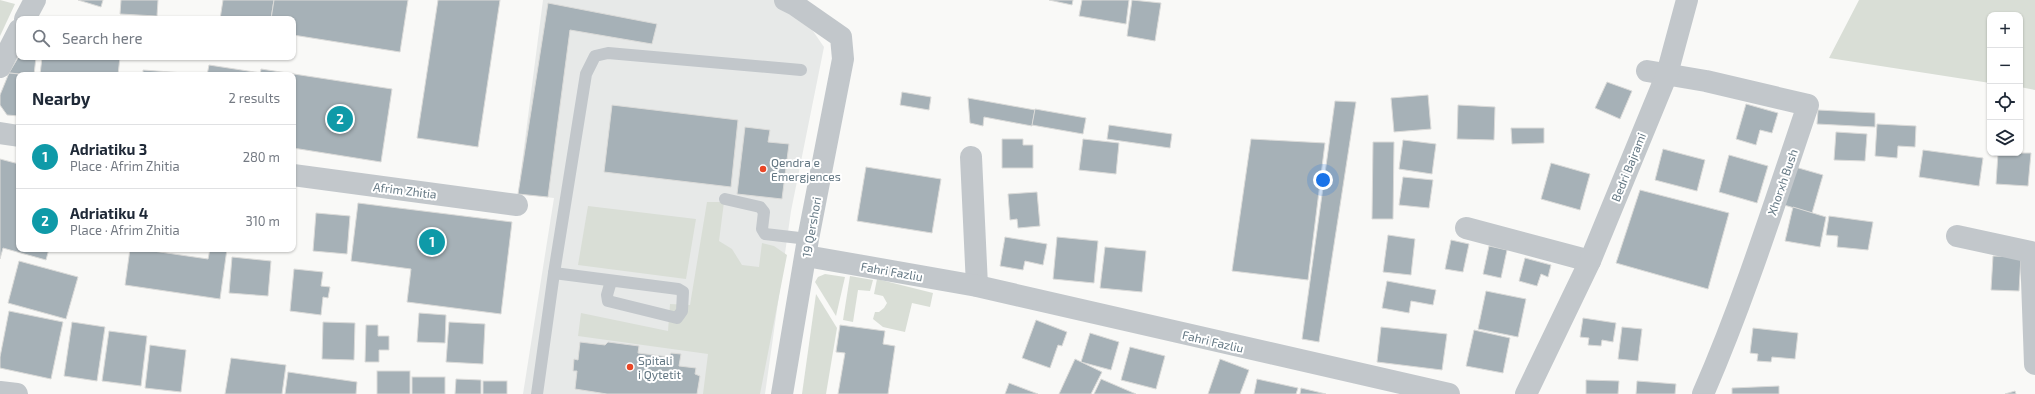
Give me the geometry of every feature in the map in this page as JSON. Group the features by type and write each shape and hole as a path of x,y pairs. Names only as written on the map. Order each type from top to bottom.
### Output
{"street":[{"path":"27,16 35,0"},
{"name":"19 Qershori","path":"782,394 796,306 839,87 843,59 841,36 795,5 785,0"},
{"name":"Bedri Bajrami","path":"1526,394 1590,261 1657,72 1684,1"},
{"path":"0,67 16,36"},
{"name":"Xhorxh Bush","path":"1657,72 1706,81 1808,105 1753,267 1720,356 1702,394"},
{"path":"0,133 16,136"},
{"path":"971,157 977,286"},
{"name":"Afrim Zhitia","path":"296,175 517,205"},
{"path":"1466,228 1590,261"},
{"path":"1957,236 2031,252 2035,364"},
{"name":"Fahri Fazliu","path":"807,248 1449,394"},
{"path":"0,392 17,394"}],"lane":[{"path":"538,394 554,273 586,74 595,56 608,53 801,70"},
{"path":"725,199 760,207 764,212 762,229 765,234 807,248"},
{"path":"554,273 611,280 678,289 683,292 682,311 677,318 608,301 607,295 611,280"}],"shaded area":[{"path":"0,0 15,4 0,36"},
{"path":"543,0 775,0 795,5 824,47 791,211 765,394 523,394 554,198 518,194"},
{"path":"1859,0 2035,0 2035,90 2023,88 2023,12 1987,12 1987,83 1829,58"},
{"path":"707,202 724,202 719,241 732,249 742,265 759,267 762,243 774,246 787,255 760,394 703,394 708,354 578,336 581,313 668,331 670,304 690,305"},
{"path":"588,206 696,219 686,279 578,265"},
{"path":"825,274 845,277 836,316 815,282 818,277"},
{"path":"850,276 873,280 870,291 858,290 853,322 843,320"},
{"path":"877,279 933,293 930,307 912,303 905,332 883,327 873,319 875,312 879,312 887,303 883,296 874,294"},
{"path":"816,294 837,328 826,394 802,394"}],"building":[{"path":"78,0 103,0 101,7"},
{"path":"121,0 158,0 157,16 120,14"},
{"path":"223,0 274,0 271,16 220,16"},
{"path":"274,0 408,0 400,52 296,35 296,16 271,16"},
{"path":"438,0 500,0 478,147 417,138"},
{"path":"1049,0 1073,0 1072,5"},
{"path":"1082,0 1129,0 1126,24 1079,16"},
{"path":"1132,0 1161,3 1155,41 1127,36"},
{"path":"548,3 657,24 652,44 570,30 548,197 518,194"},
{"path":"17,60 36,60 34,72 9,73"},
{"path":"42,60 120,60 118,72 40,72"},
{"path":"209,65 254,72 208,72"},
{"path":"261,69 281,72 260,72"},
{"path":"143,70 170,72 143,72"},
{"path":"9,73 16,74 16,116 7,115 0,105 0,95"},
{"path":"296,74 392,89 381,162 296,148"},
{"path":"1607,82 1632,91 1620,119 1595,108"},
{"path":"902,92 931,97 929,110 900,105"},
{"path":"1428,95 1431,129 1394,132 1391,98"},
{"path":"968,98 1035,110 1032,126 984,117 983,126 970,123"},
{"path":"1335,101 1356,102 1319,342 1302,339"},
{"path":"1746,104 1778,113 1772,133 1760,130 1756,145 1736,139"},
{"path":"612,105 738,120 731,187 604,172"},
{"path":"1458,105 1495,107 1494,140 1457,139"},
{"path":"1035,109 1086,118 1083,134 1032,125"},
{"path":"1818,110 1875,113 1875,127 1817,124"},
{"path":"1877,124 1916,126 1915,147 1898,146 1897,158 1875,156"},
{"path":"1109,125 1172,134 1170,148 1107,139"},
{"name":"Qendra e Emergjences","path":"745,127 770,130 768,142 789,144 782,199 737,194"},
{"path":"1511,128 1544,128 1544,143 1512,144"},
{"path":"1836,132 1867,134 1865,161 1834,160"},
{"path":"1002,139 1023,139 1023,145 1033,145 1033,168 1002,168"},
{"path":"1083,139 1119,143 1116,174 1079,170"},
{"path":"1251,139 1325,143 1308,280 1232,271"},
{"path":"1403,140 1436,144 1432,174 1399,169"},
{"path":"1373,142 1394,142 1393,219 1372,219"},
{"path":"1663,149 1705,160 1697,191 1655,180"},
{"path":"1923,150 1983,158 1979,186 1919,177"},
{"path":"2023,153 2031,153 2028,186 1996,184 1998,156 2023,156"},
{"path":"1729,155 1768,166 1757,203 1719,192"},
{"path":"0,159 16,163 16,252 3,248 0,259"},
{"path":"1551,163 1590,174 1580,210 1541,199"},
{"path":"866,167 941,179 932,233 857,221"},
{"path":"1795,167 1823,175 1812,213 1784,205"},
{"path":"1403,177 1433,180 1429,208 1399,205"},
{"path":"1640,190 1729,213 1708,289 1616,263"},
{"path":"1037,192 1040,226 1018,228 1017,219 1010,220 1008,194"},
{"path":"358,203 512,222 501,314 407,302 411,269 351,261"},
{"path":"1793,207 1826,217 1820,247 1785,241"},
{"path":"316,213 350,216 347,254 313,251"},
{"path":"1829,216 1873,222 1868,250 1837,247 1838,236 1826,235"},
{"path":"1388,235 1415,239 1411,275 1383,272"},
{"path":"1005,237 1047,244 1043,265 1025,261 1023,270 1000,266"},
{"path":"1057,237 1098,241 1094,283 1053,279"},
{"path":"1451,240 1469,244 1463,272 1445,269"},
{"path":"1489,246 1507,250 1501,278 1483,274"},
{"path":"1105,247 1146,251 1142,292 1100,288"},
{"path":"17,252 48,252 46,260"},
{"path":"130,252 160,252 208,259 209,252 227,252 220,299 125,285"},
{"path":"1993,256 2021,257 2019,291 1991,290"},
{"path":"232,257 271,261 268,296 229,293"},
{"path":"1525,258 1551,265 1548,277 1541,274 1537,286 1519,281"},
{"path":"19,261 78,277 66,319 8,303"},
{"path":"294,269 323,272 321,286 330,287 328,298 323,297 321,315 290,311"},
{"path":"1387,281 1436,290 1433,305 1411,301 1409,313 1382,308"},
{"path":"1486,291 1526,299 1518,337 1478,329"},
{"path":"9,311 63,322 51,379 0,368 0,357"},
{"path":"419,313 446,315 445,343 417,342"},
{"path":"1583,318 1616,323 1613,342 1602,340 1601,346 1588,345 1589,338 1580,337"},
{"path":"1036,320 1067,332 1062,346 1058,345 1050,368 1022,358"},
{"path":"72,322 105,327 97,381 64,376"},
{"path":"323,322 355,323 354,360 322,359"},
{"path":"449,322 485,324 483,364 446,362"},
{"path":"366,325 378,325 378,336 389,336 389,350 379,350 379,362 365,362"},
{"path":"840,325 885,331 883,344 895,346 888,394 838,394 845,353 836,352"},
{"path":"1381,327 1447,334 1442,370 1377,362"},
{"path":"1622,327 1642,329 1638,361 1618,359"},
{"path":"1753,328 1798,333 1795,359 1772,357 1771,362 1757,361 1758,354 1750,353"},
{"path":"1474,330 1510,338 1503,373 1466,366"},
{"path":"109,331 147,336 141,386 102,381"},
{"path":"1090,333 1119,342 1111,370 1081,362"},
{"name":"Spitali i Qytetit","path":"580,342 605,345 608,342 639,346 638,353 669,357 671,353 681,354 679,366 696,368 695,374 700,376 697,394 607,394 575,389 577,371 573,371 574,359 578,360"},
{"path":"150,345 186,350 181,392 145,388"},
{"path":"1130,347 1165,356 1156,389 1121,380"},
{"path":"231,358 286,365 282,394 225,394"},
{"path":"1075,359 1102,372 1091,394 1059,394"},
{"path":"1220,359 1249,370 1240,394 1208,394"},
{"path":"377,371 410,371 410,394 377,394"},
{"path":"288,372 357,382 356,394 285,394"},
{"path":"412,377 445,377 445,394 412,394"},
{"path":"456,379 481,380 481,394 455,394"},
{"path":"1101,379 1136,394 1094,394"},
{"path":"1257,379 1298,388 1296,394 1254,394"},
{"path":"1586,380 1619,381 1618,394 1586,394"},
{"path":"483,381 507,381 507,394 483,394"},
{"path":"1637,381 1676,384 1675,394 1636,394"},
{"path":"1009,383 1038,394 1005,394"},
{"path":"1779,386 1779,394 1732,394 1732,388"},
{"path":"1301,388 1326,394 1300,394"},
{"path":"2015,391 2016,394 2005,394"}],"place":[{"name":"Adriatiku 4","path":"340,119"},
{"name":"Qendra e Emergjences","path":"763,169"},
{"name":"Adriatiku 3","path":"432,242"},
{"name":"Spitali i Qytetit","path":"630,367"}]}
